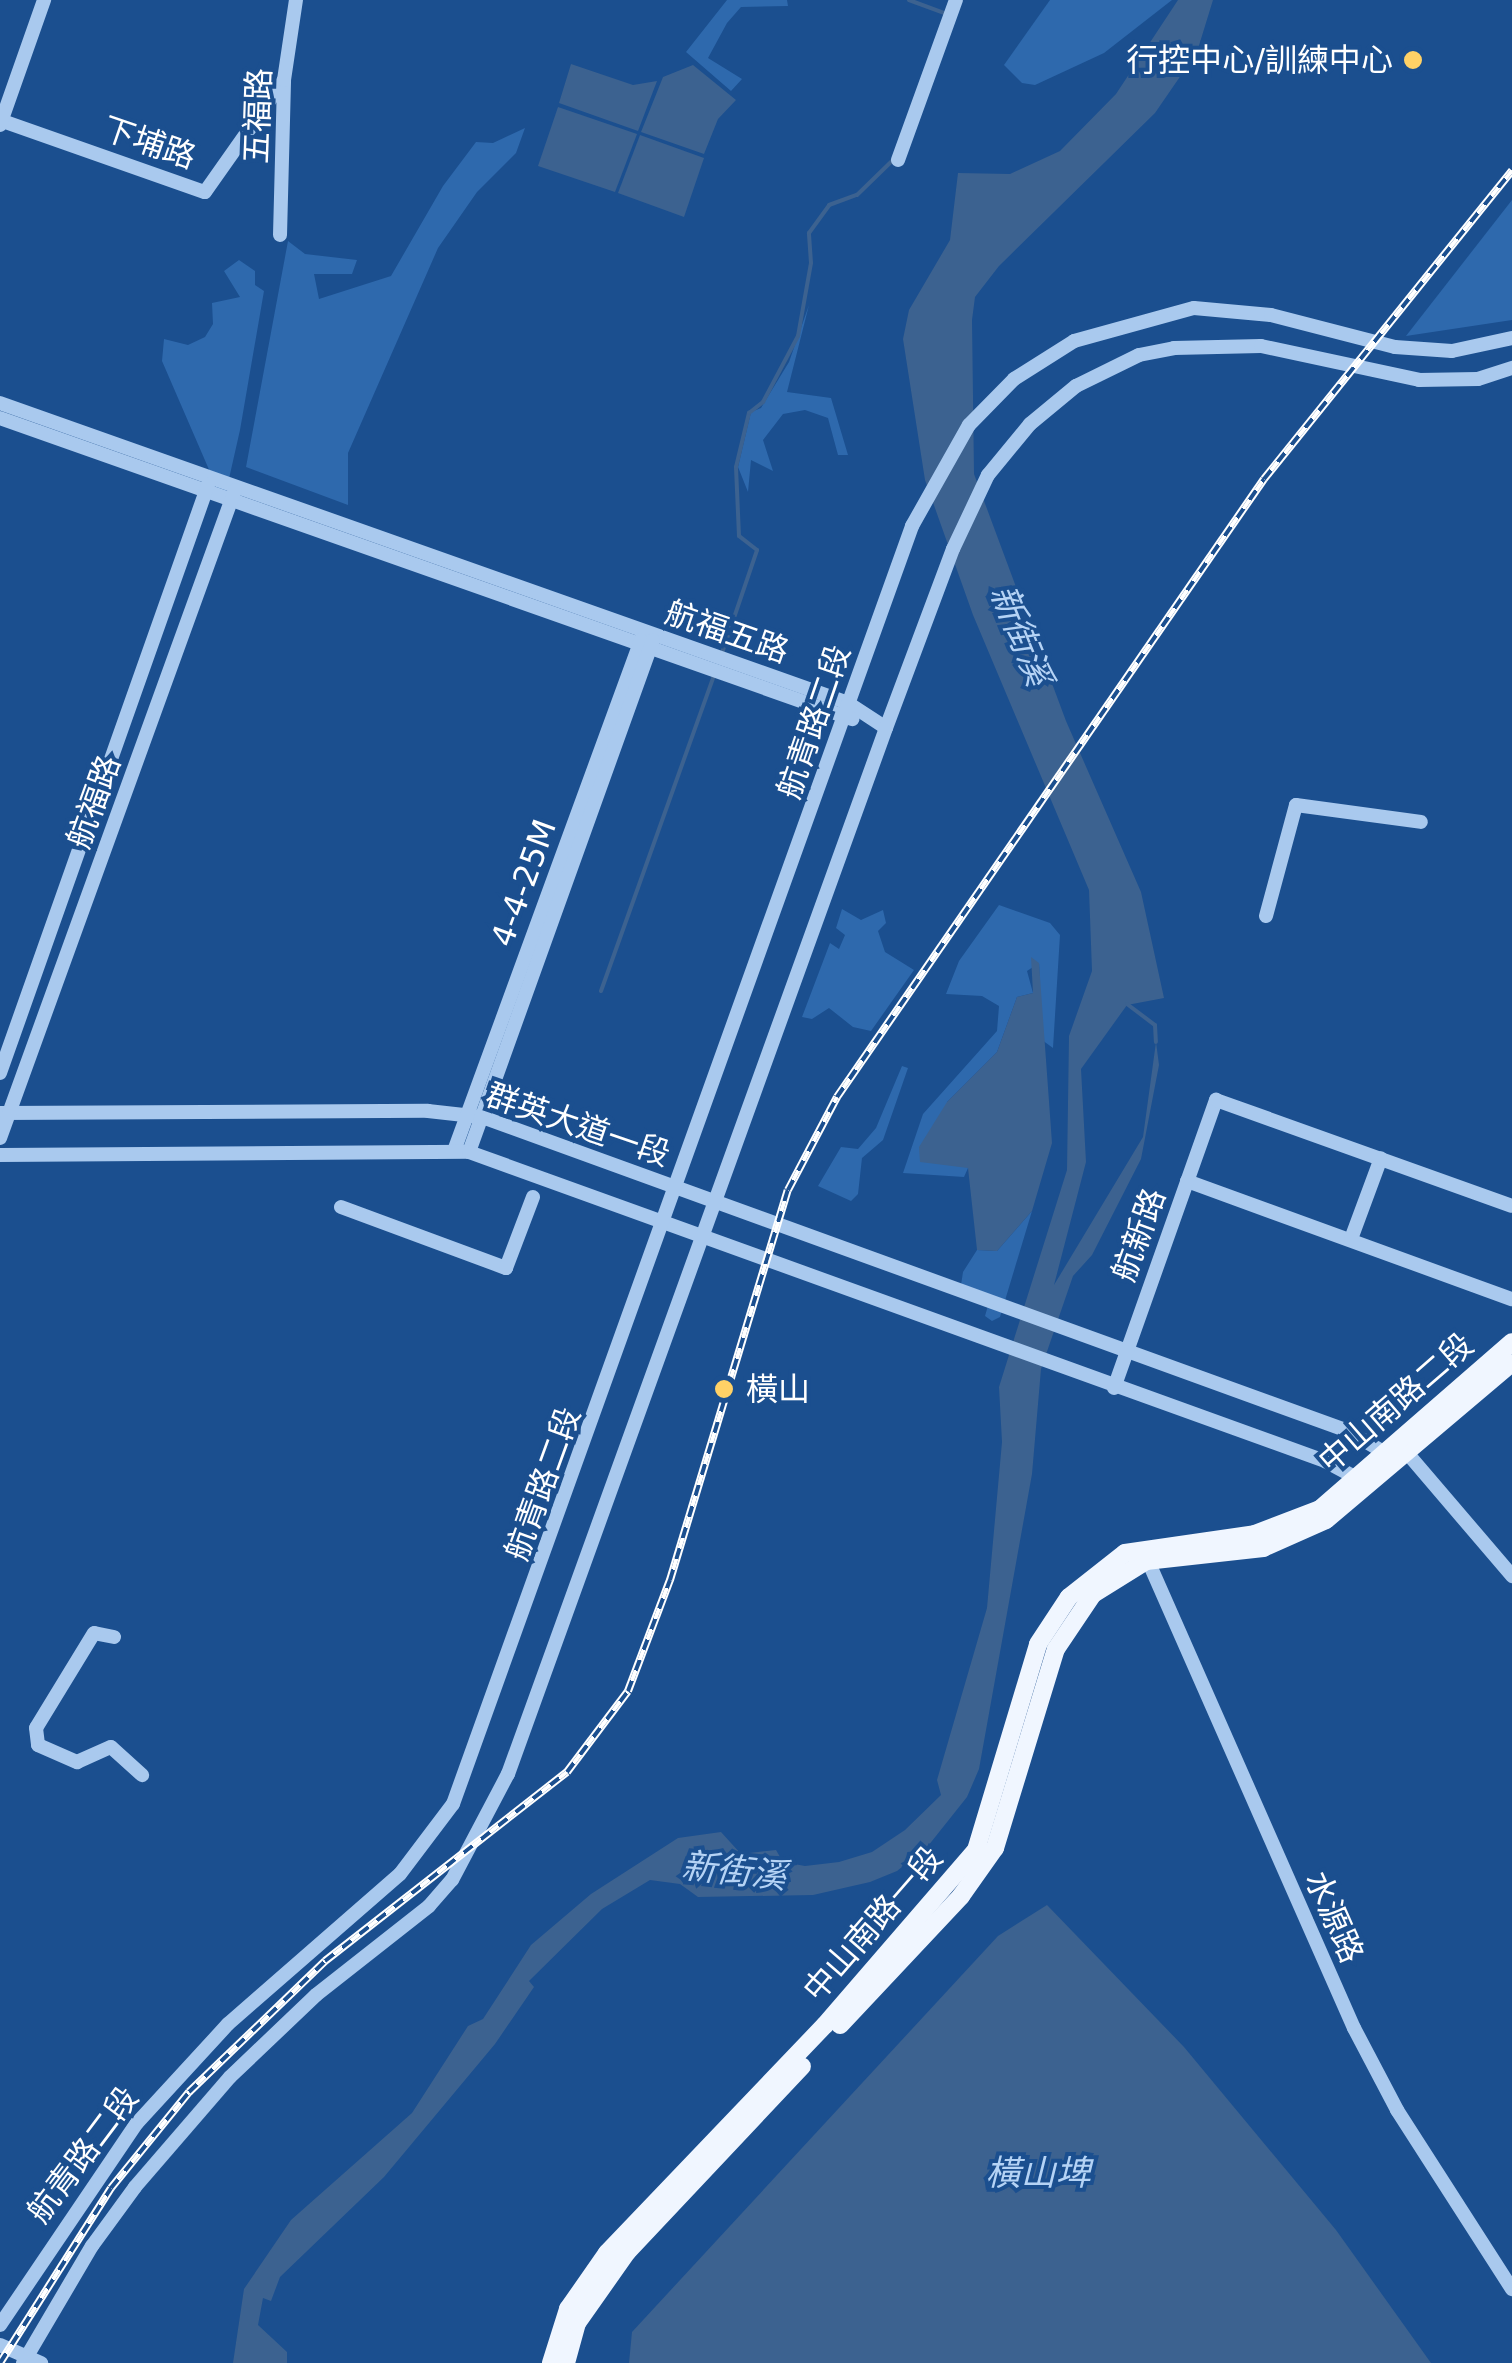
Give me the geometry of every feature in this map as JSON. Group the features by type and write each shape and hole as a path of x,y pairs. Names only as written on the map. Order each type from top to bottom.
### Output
{"main road":[{"name":"中山南路二段","path":"1323,1515 1512,1342"},
{"name":"中山南路二段","path":"1396,1452 1512,1363"},
{"name":"中山南路一段","path":"551,2363 568,2308 607,2254 825,2025 976,1850 1052,1617 1098,1572 1145,1555 1255,1534 1323,1515"},
{"name":"中山南路一段","path":"566,2363 577,2323 627,2252 978,1875 1008,1818 1065,1628 1093,1594 1145,1555"}],"street":[{"path":"0,122 44,0"},
{"name":"五福路","path":"280,235 284,80 296,0"},
{"path":"898,160 956,0"},
{"name":"下埔路","path":"0,122 205,192 284,80"},
{"name":"航青路二段","path":"0,2325 137,2123 228,2024 400,1874 453,1804 679,1189 912,526 941,466 1000,392 1074,341 1194,308 1271,316 1396,347 1452,351 1512,338"},
{"name":"航青路二段","path":"25,2360 92,2246 230,2077 452,1880 521,1739 711,1201 886,728 967,515 1002,457 1076,386 1139,355 1174,348 1261,346 1419,380 1478,379 1512,368"},
{"name":"航福五路","path":"0,403 212,474 235,492"},
{"name":"航福五路","path":"0,418 206,490 235,492 886,728"},
{"name":"航福路","path":"0,1073 212,474"},
{"name":"航福路","path":"0,1138 4,1113 235,492"},
{"name":"航福五路","path":"647,640 715,672 847,711"},
{"name":"4-4-25M","path":"462,1152 647,640"},
{"path":"1266,916 1296,805 1421,822"},
{"name":"航新路","path":"1114,1388 1216,1100 1381,1158"},
{"name":"群英大道一段","path":"4,1113 476,1115 1126,1350"},
{"name":"群英大道一段","path":"0,1155 462,1152 1114,1388"},
{"path":"1352,1240 1381,1158 1512,1206"},
{"path":"1187,1181 1512,1298"},
{"path":"341,1207 506,1268 534,1197"},
{"path":"1126,1350 1396,1452 1512,1576"},
{"path":"1114,1388 1325,1462 1363,1481"},
{"name":"水源路","path":"1145,1555 1354,2028 1397,2110 1512,2290"},
{"path":"114,1636 94,1633 36,1728 38,1745 77,1762 110,1747 142,1775"},
{"path":"0,2345 25,2360 42,2363"}],"shaded area":[{"path":"727,0 787,0 788,6 741,7 727,23 708,58 742,79 731,91 686,52"},
{"path":"1050,0 1172,0 1104,53 1035,85 1022,83 1004,65"},
{"path":"525,128 516,153 477,192 438,248 348,453 348,505 246,467 288,241 305,254 357,260 352,274 314,274 319,299 391,276 443,186 476,142 493,143"},
{"path":"1512,200 1512,320 1406,336"},
{"path":"239,260 255,271 255,285 264,291 240,430 226,492 220,495 162,361 164,339 188,345 205,337 213,324 212,303 240,297 224,271"},
{"path":"809,305 787,392 831,398 848,455 838,455 828,418 805,410 783,414 763,440 773,471 751,460 748,492 738,467 751,412 761,408 789,362"},
{"path":"999,905 1050,923 1060,935 1053,1048 1042,1040 1039,963 1027,971 1033,993 1017,997 997,1052 947,1102 968,1168 964,1177 903,1173 923,1114 997,1031 999,1006 982,996 946,994 959,961"},
{"path":"842,909 861,920 883,910 886,923 878,931 885,952 914,970 871,1031 853,1027 829,1008 812,1019 802,1017 830,943 839,949 845,935 836,928"},
{"path":"902,1066 908,1068 883,1140 862,1158 858,1194 851,1201 818,1186 841,1147 858,1149 876,1128"},
{"path":"1032,1211 1000,1317 992,1321 985,1316 989,1302 961,1285 963,1272 977,1250 997,1251"}],"water":[{"name":"新街溪","path":"1178,0 1213,0 1197,52 1155,113 999,266 975,297 972,320 974,474 1066,721 1141,892 1164,998 1127,1005 1081,1069 1086,1162 1054,1285 1143,1137 1156,1042 1159,1065 1141,1159 1092,1255 1073,1276 1041,1369 1032,1474 979,1769 967,1797 928,1846 897,1871 870,1882 813,1895 698,1897 680,1884 650,1880 602,1909 529,1981 534,1987 495,2044 384,2177 280,2277 271,2301 263,2298 258,2325 287,2352 287,2363 233,2363 244,2289 291,2220 412,2113 468,2026 483,2019 531,1945 591,1894 678,1838 721,1832 741,1854 776,1850 783,1862 805,1866 839,1862 872,1852 905,1830 941,1795 937,1780 987,1608 1002,1442 999,1387 1067,1170 1069,1036 1092,971 1089,890 973,615 925,480 903,339 909,310 950,240 958,173 1010,174 1060,151 1116,94"},
{"path":"571,64 633,85 657,81 638,131 559,103"},
{"path":"693,65 736,100 718,119 704,154 641,132 663,77"},
{"path":"558,107 637,134 615,192 538,166"},
{"path":"640,135 704,158 684,217 618,193"},
{"path":"1031,957 1039,963 1052,1143 1032,1211 997,1251 977,1250 968,1168 920,1162 919,1147 947,1102 997,1052 1017,997 1033,993"},
{"name":"橫山埤","path":"1047,1905 1184,2047 1336,2230 1431,2363 629,2363 632,2332 998,1936"}],"waterway":[{"path":"909,0 947,14"},
{"path":"722,653 757,550 739,536 736,467 749,413 763,402 798,336 811,263 809,233 829,205 857,195 894,159"},
{"path":"601,991 714,676"},
{"path":"1127,1004 1155,1025 1156,1042"}],"railway":[{"path":"0,2363 111,2188 189,2092 325,1961 567,1772 628,1691 670,1580 788,1190 837,1097 1264,479 1512,170"}],"place":[{"name":"行控中心/訓練中心","path":"1413,60"},
{"name":"橫山","path":"724,1389"}]}
